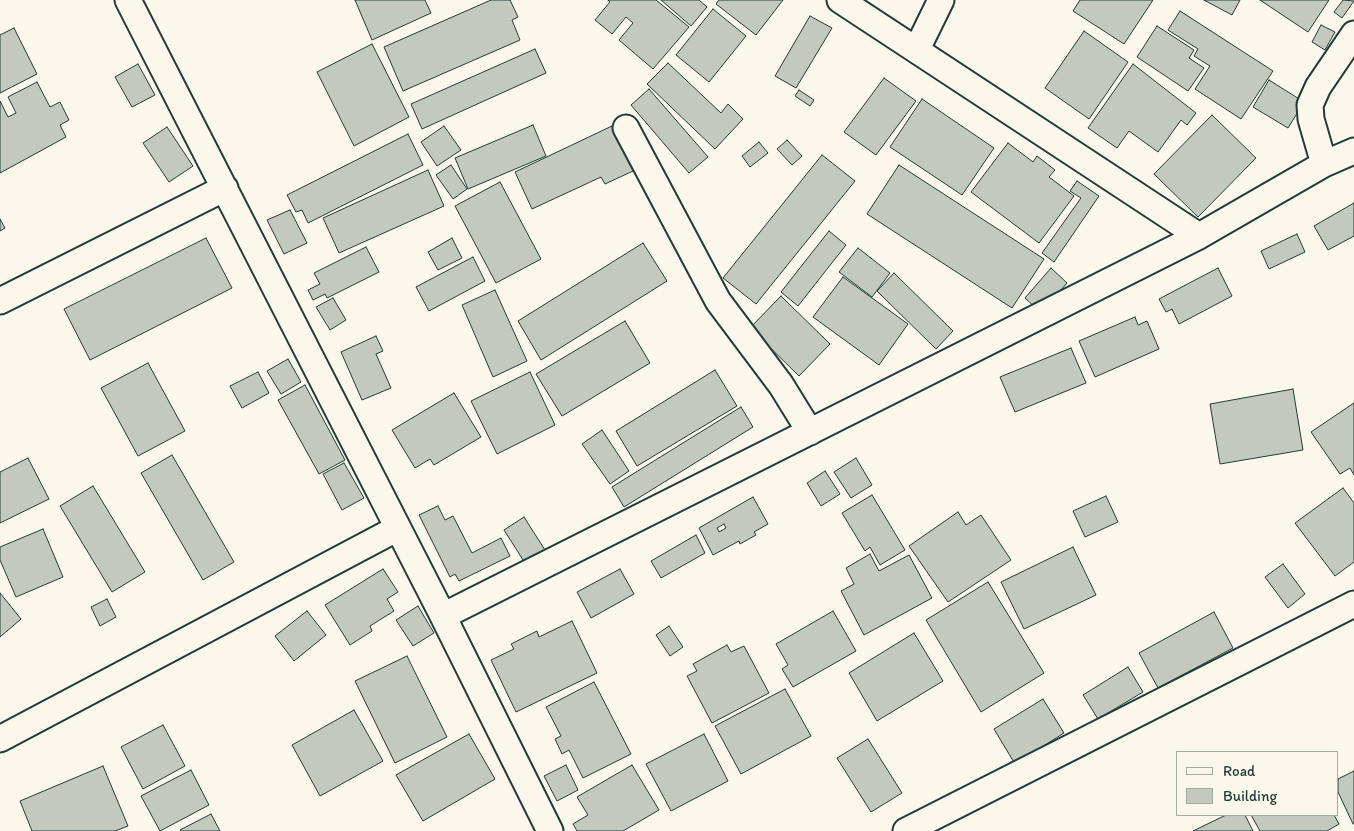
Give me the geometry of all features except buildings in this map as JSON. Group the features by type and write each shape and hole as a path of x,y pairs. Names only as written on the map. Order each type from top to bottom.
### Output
{"street":[{"path":"128,0 443,616 550,831"},
{"path":"840,0 1199,236"},
{"path":"917,49 941,0"},
{"path":"1324,164 1311,119 1310,105 1318,87 1354,34"},
{"path":"626,128 718,301 781,384 810,432"},
{"path":"443,616 1199,236 1324,164 1354,151"},
{"path":"0,301 225,188"},
{"path":"0,739 398,528"},
{"path":"906,831 1354,604"}]}
